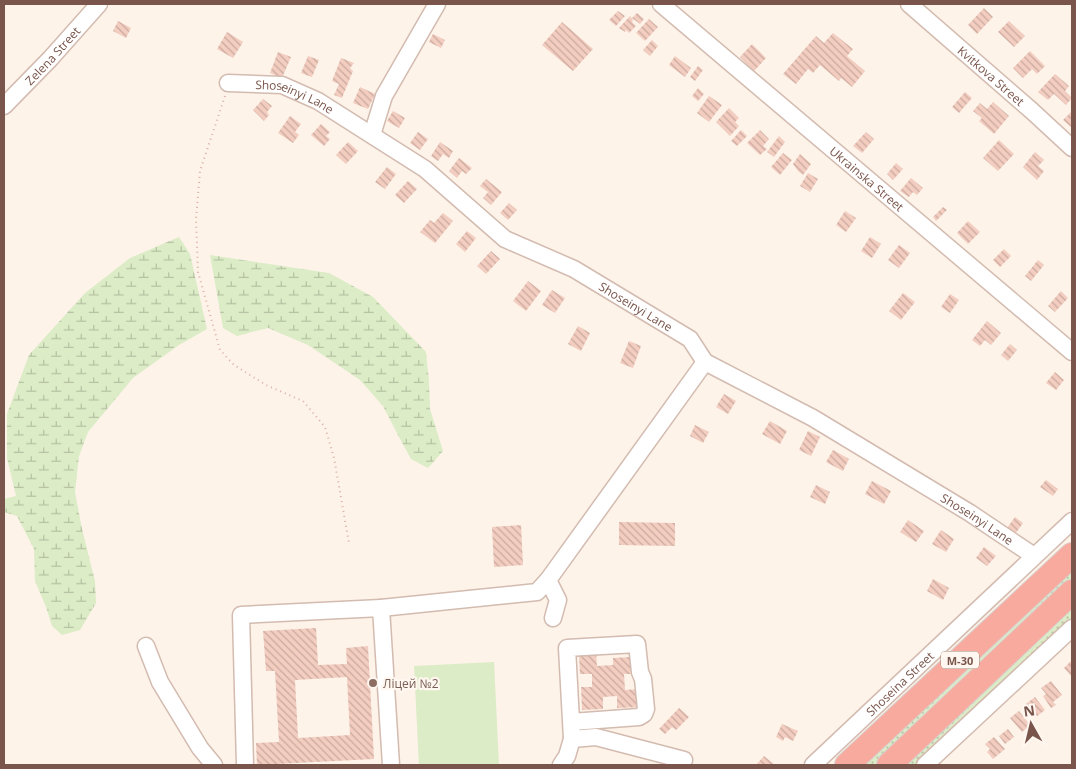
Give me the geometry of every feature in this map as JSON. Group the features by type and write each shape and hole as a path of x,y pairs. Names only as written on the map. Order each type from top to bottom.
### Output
{"highway":[{"name":"М-30","path":"847,765 1072,555"},
{"name":"М-30","path":"889,765 1072,592"}],"street":[{"name":"Zelena Street","path":"4,106 50,59 99,4"},
{"path":"372,135 384,96 437,4"},
{"name":"Ukrainska Street","path":"661,4 1072,352"},
{"name":"Kvitkova Street","path":"909,4 1072,148"},
{"name":"Shoseinyi Lane","path":"228,83 282,85 318,101 425,170 505,240 574,269 690,339 704,362 813,418 970,513 1034,556"},
{"path":"245,765 241,615 381,608 537,592 548,580 704,362"},
{"name":"Shoseina Street","path":"813,765 1072,520"},
{"path":"548,580 558,600 553,618"},
{"path":"381,608 392,765"},
{"path":"925,765 1072,628"},
{"path":"560,765 566,756 572,739 571,722 567,648 637,644 646,709 644,714 639,718 571,722"},
{"path":"146,646 160,682 200,748 214,765"},
{"path":"572,739 596,737 684,760"}],"path":[{"path":"228,83 227,92 200,171 196,219 198,272 220,350 234,365 266,385 303,401 325,427 334,458 349,543"}],"green space":[{"path":"179,237 190,254 207,329 179,345 133,378 88,432 79,456 75,492 95,581 96,603 80,630 62,635 52,626 35,581 34,549 17,516 4,512 4,499 16,496 7,458 7,414 29,355 85,293 130,258"},
{"path":"210,255 329,273 373,297 426,352 430,409 443,451 428,468 411,459 383,406 360,380 308,345 268,328 237,336 223,328"},
{"path":"1072,563 1072,582 878,765 857,765"},
{"path":"1072,606 1072,620 917,765 904,765"},
{"path":"494,662 499,765 419,765 414,666"}],"building":[{"path":"984,8 993,17 977,34 968,25"},
{"path":"618,11 625,16 616,26 609,20"},
{"path":"637,13 644,19 640,24 632,18"},
{"path":"630,16 636,26 629,33 619,28"},
{"path":"649,19 658,27 645,41 636,33"},
{"path":"118,21 131,28 126,38 113,31"},
{"path":"1009,21 1025,36 1014,47 998,32"},
{"path":"562,22 593,49 573,71 542,45"},
{"path":"227,32 243,42 233,58 217,49"},
{"path":"833,33 853,49 847,56 865,71 852,87 841,78 839,81 820,65 813,73 808,69 796,84 783,74 816,36 824,43"},
{"path":"433,34 445,40 441,48 429,42"},
{"path":"652,40 658,46 650,56 643,50"},
{"path":"752,44 766,58 754,71 740,57"},
{"path":"1030,51 1045,66 1037,74 1032,69 1023,78 1013,68"},
{"path":"278,52 291,57 282,78 270,73"},
{"path":"308,56 319,60 312,77 301,73"},
{"path":"675,56 691,68 685,77 669,65"},
{"path":"341,58 354,63 350,68 353,71 342,98 334,95 339,84 332,81"},
{"path":"698,66 703,70 695,81 690,77"},
{"path":"1055,74 1069,86 1065,91 1072,98 1066,105 1054,94 1048,100 1038,92"},
{"path":"360,87 375,94 368,109 353,103"},
{"path":"698,88 704,94 698,101 692,96"},
{"path":"965,92 972,98 959,113 952,107"},
{"path":"709,96 722,105 709,122 697,113"},
{"path":"263,99 272,106 267,112 269,115 264,121 253,110"},
{"path":"993,102 1009,116 994,134 979,121 982,118 973,111 980,103 987,109"},
{"path":"729,108 739,118 735,122 739,126 730,136 716,122"},
{"path":"393,111 405,118 399,128 387,121"},
{"path":"1072,111 1072,128 1063,120"},
{"path":"290,116 301,124 295,132 299,135 293,143 278,133"},
{"path":"321,124 330,132 326,136 330,139 324,146 311,135"},
{"path":"741,130 747,136 737,146 731,141"},
{"path":"760,130 769,139 763,146 767,149 760,155 747,143"},
{"path":"418,132 428,139 420,150 410,143"},
{"path":"866,132 874,139 862,153 853,146"},
{"path":"779,136 785,142 774,157 767,152"},
{"path":"999,140 1014,154 998,171 983,158"},
{"path":"348,142 358,151 346,164 336,155"},
{"path":"440,142 453,151 449,158 443,154 438,161 431,156"},
{"path":"1035,152 1044,160 1038,166 1044,171 1037,180 1023,167"},
{"path":"783,153 792,160 780,175 771,167"},
{"path":"800,154 811,164 803,175 793,164"},
{"path":"459,158 472,168 466,174 462,171 457,178 449,171"},
{"path":"896,163 903,169 893,180 887,174"},
{"path":"387,167 396,174 385,189 375,182"},
{"path":"808,173 818,179 810,192 800,186"},
{"path":"911,178 923,188 917,195 913,192 909,197 900,191"},
{"path":"486,179 502,192 491,205 483,198 488,192 480,186"},
{"path":"408,181 417,189 404,203 395,195"},
{"path":"509,203 517,210 508,220 500,213"},
{"path":"943,207 947,210 936,221 933,217"},
{"path":"845,211 856,218 846,232 836,225"},
{"path":"443,213 453,221 435,243 420,232 430,220 434,223"},
{"path":"968,221 980,232 968,244 957,233"},
{"path":"467,231 476,238 465,252 456,244"},
{"path":"870,237 881,244 872,258 861,251"},
{"path":"899,245 910,253 899,268 888,260"},
{"path":"1004,249 1011,256 1000,267 993,260"},
{"path":"491,251 500,259 486,274 477,266"},
{"path":"1038,260 1044,265 1031,281 1025,276"},
{"path":"528,281 541,291 526,311 513,301"},
{"path":"552,290 565,298 555,313 542,305"},
{"path":"1061,291 1068,298 1055,312 1048,306"},
{"path":"903,293 915,302 901,320 889,311"},
{"path":"950,294 959,300 950,313 941,307"},
{"path":"987,321 1001,333 991,345 985,340 980,346 972,340"},
{"path":"578,326 590,333 581,351 568,344"},
{"path":"629,341 641,346 633,368 620,363"},
{"path":"1010,344 1017,350 1008,361 1001,355"},
{"path":"1055,372 1064,380 1056,390 1046,383"},
{"path":"724,394 736,401 728,414 716,407"},
{"path":"770,421 787,431 780,444 762,434"},
{"path":"695,425 709,432 703,443 690,436"},
{"path":"808,431 820,437 811,456 799,450"},
{"path":"833,450 849,459 843,471 826,462"},
{"path":"1046,480 1058,489 1053,496 1040,487"},
{"path":"872,481 891,491 884,504 865,494"},
{"path":"816,485 830,492 825,504 810,497"},
{"path":"1015,517 1023,523 1015,534 1007,528"},
{"path":"908,520 924,531 916,542 900,532"},
{"path":"619,522 675,523 675,546 619,545"},
{"path":"521,525 523,565 494,567 492,527"},
{"path":"941,530 954,539 946,552 932,544"},
{"path":"984,547 996,556 987,566 976,558"},
{"path":"933,579 949,588 943,600 927,591"},
{"path":"316,628 318,665 347,664 346,648 368,646 374,759 257,765 256,743 279,742 275,671 266,671 263,631","holes":["347,677 350,735 298,738 295,680"]},
{"path":"596,652 597,666 613,665 613,658 630,657 631,674 624,674 625,690 639,689 639,707 617,708 617,696 603,697 603,709 582,710 581,687 592,687 592,674 580,674 579,653"},
{"path":"1072,660 1072,677 1064,668"},
{"path":"1051,681 1062,695 1053,702 1056,705 1051,708 1043,696 1046,694 1041,688"},
{"path":"1035,697 1045,710 1036,717 1026,704"},
{"path":"679,708 689,717 676,730 672,727 665,734 659,729"},
{"path":"1019,711 1030,725 1022,732 1010,718"},
{"path":"782,724 798,731 793,741 785,737 783,741 776,737"},
{"path":"1008,729 1014,737 1005,744 999,736"},
{"path":"994,737 1005,749 993,759 987,752 990,749 985,744"},
{"path":"764,756 775,765 756,765"}],"place":[{"name":"Ліцей №2","path":"373,683"}]}
